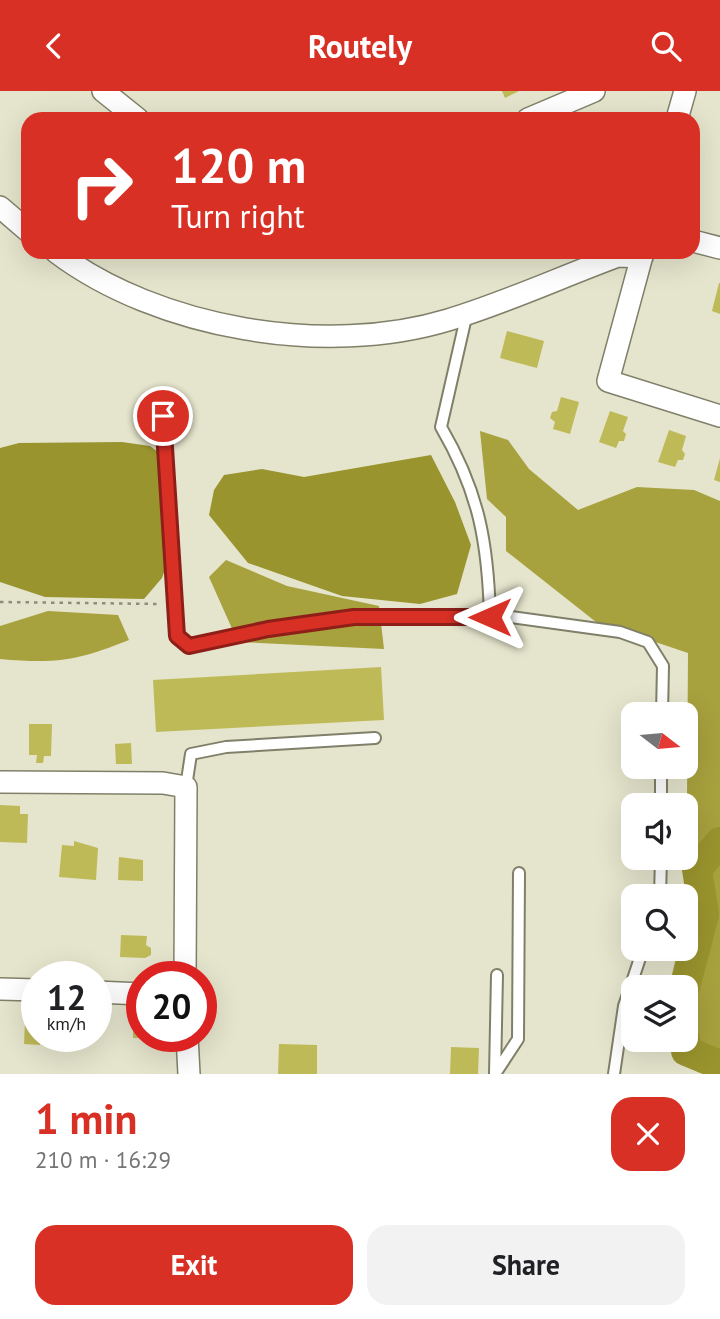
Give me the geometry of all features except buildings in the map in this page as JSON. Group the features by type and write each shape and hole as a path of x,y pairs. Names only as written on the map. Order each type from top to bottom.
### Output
{"street":[{"path":"103,91 129,112"},
{"path":"544,112 594,91"},
{"path":"679,112 685,91"},
{"path":"0,207 21,225"},
{"path":"700,243 720,248"},
{"path":"68,259 138,299 213,323 301,335 358,336 447,320 610,259"},
{"path":"641,259 608,381 720,416"},
{"path":"0,782 163,783 186,786 185,961"},
{"path":"0,989 21,990"},
{"path":"188,1052 189,1074"}],"lane":[{"path":"467,313 441,427 458,455 482,519 490,617"},
{"path":"163,416 177,636 189,646 268,629 354,617 490,617 620,632 648,642 663,666 662,702"},
{"path":"186,786 191,754 226,747 375,738"},
{"path":"495,1074 518,1039 519,873"},
{"path":"614,1074 624,1006 639,961"},
{"path":"495,1074 498,975"}],"path":[{"path":"0,602 175,604"}],"shaded area":[{"path":"480,431 508,440 529,469 578,510 637,487 694,490 720,501 720,1067 683,1052 698,1052 698,975 672,975 675,961 698,961 698,884 686,884 687,870 698,870 698,793 687,793 687,779 698,779 698,702 688,702 688,653 596,622 506,551 506,517 487,499"},
{"path":"122,442 150,446 162,455 172,550 162,578 144,599 45,597 0,582 0,448 19,443"},
{"path":"431,455 455,502 471,545 457,594 420,604 342,596 248,563 209,515 214,490 224,475 262,469 304,477"},
{"path":"226,560 287,586 379,606 384,649 238,642 209,577"},
{"path":"48,611 118,615 129,640 80,657 52,661 0,659 0,626"}],"waterway":[{"path":"688,975 704,915 697,869 720,842"},
{"path":"688,1052 720,1065"}],"route":[{"path":"163,416 177,636 189,646 268,629 354,617 490,617"}]}
